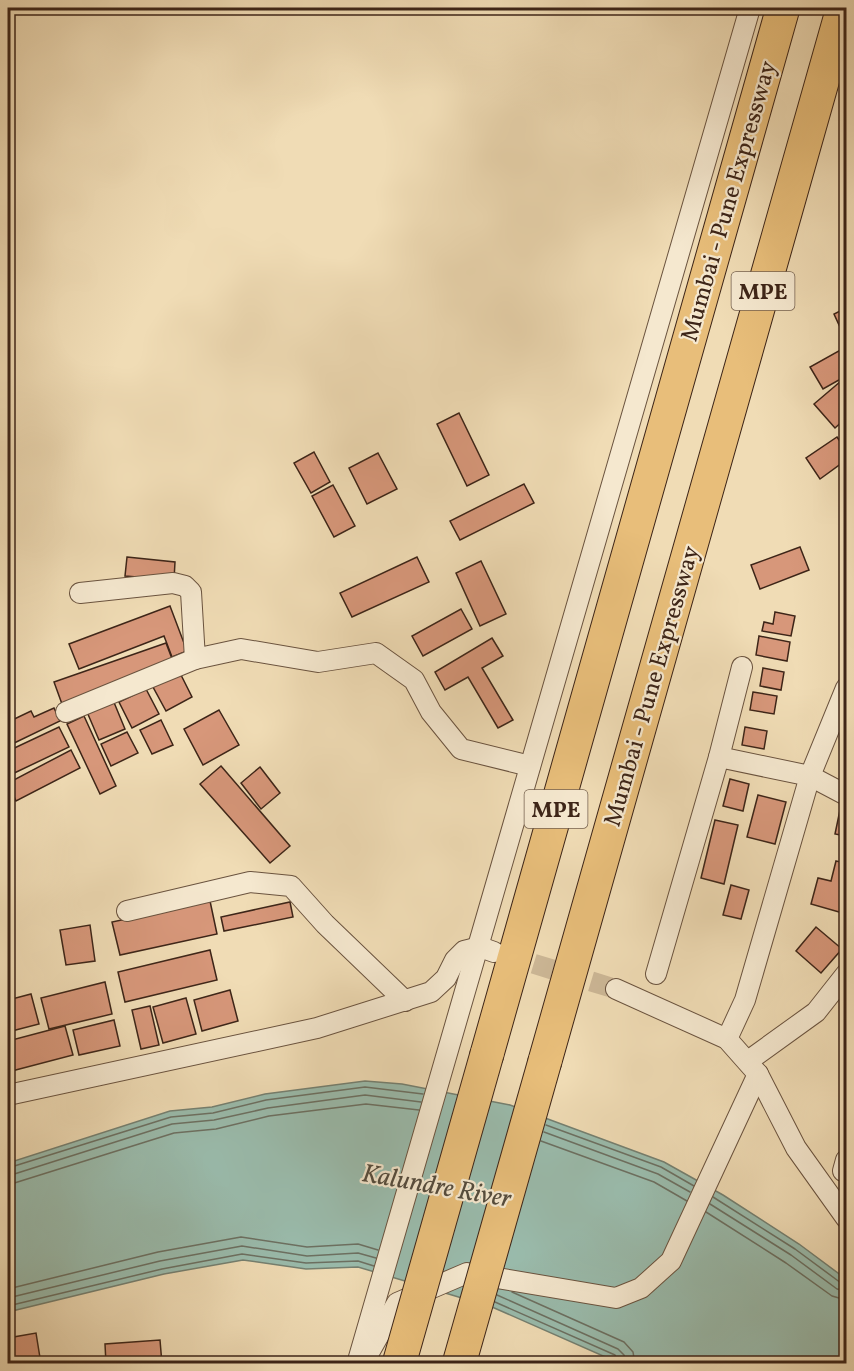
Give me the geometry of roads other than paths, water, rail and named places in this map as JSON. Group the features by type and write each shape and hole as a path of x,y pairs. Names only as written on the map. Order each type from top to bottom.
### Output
{"highway":[{"name":"Mumbai - Pune Expressway","path":"399,1364 783,8"},
{"name":"Mumbai - Pune Expressway","path":"459,1364 843,8"}],"street":[{"path":"357,1364 457,1011 487,949 530,766 568,644 750,8"},
{"path":"80,593 174,583 185,586 191,592 195,659"},
{"path":"66,712 195,659 242,649 318,662 376,653 414,680 431,712 461,749 530,766"},
{"path":"656,974 719,757 742,667"},
{"path":"727,1039 745,1000 810,776 846,688"},
{"path":"719,757 810,776 846,795"},
{"path":"128,911 250,882 291,886 325,924 405,1001"},
{"path":"8,1095 317,1028 431,992 446,978 455,960 464,951 487,949"},
{"path":"363,1364 397,1303 466,1273 616,1298 641,1288 671,1261 753,1067 816,1012 844,982"},
{"path":"616,989 727,1039 753,1067 796,1148 846,1218"}],"water":[{"name":"Kalundre River","path":"365,1081 402,1084 510,1105 664,1162 723,1195 799,1244 846,1279 846,1363 619,1363 492,1307 358,1267 306,1269 243,1260 164,1274 8,1312 8,1163 170,1111 212,1107 265,1094"}],"tunnel":[{"path":"505,955 616,989"}]}
